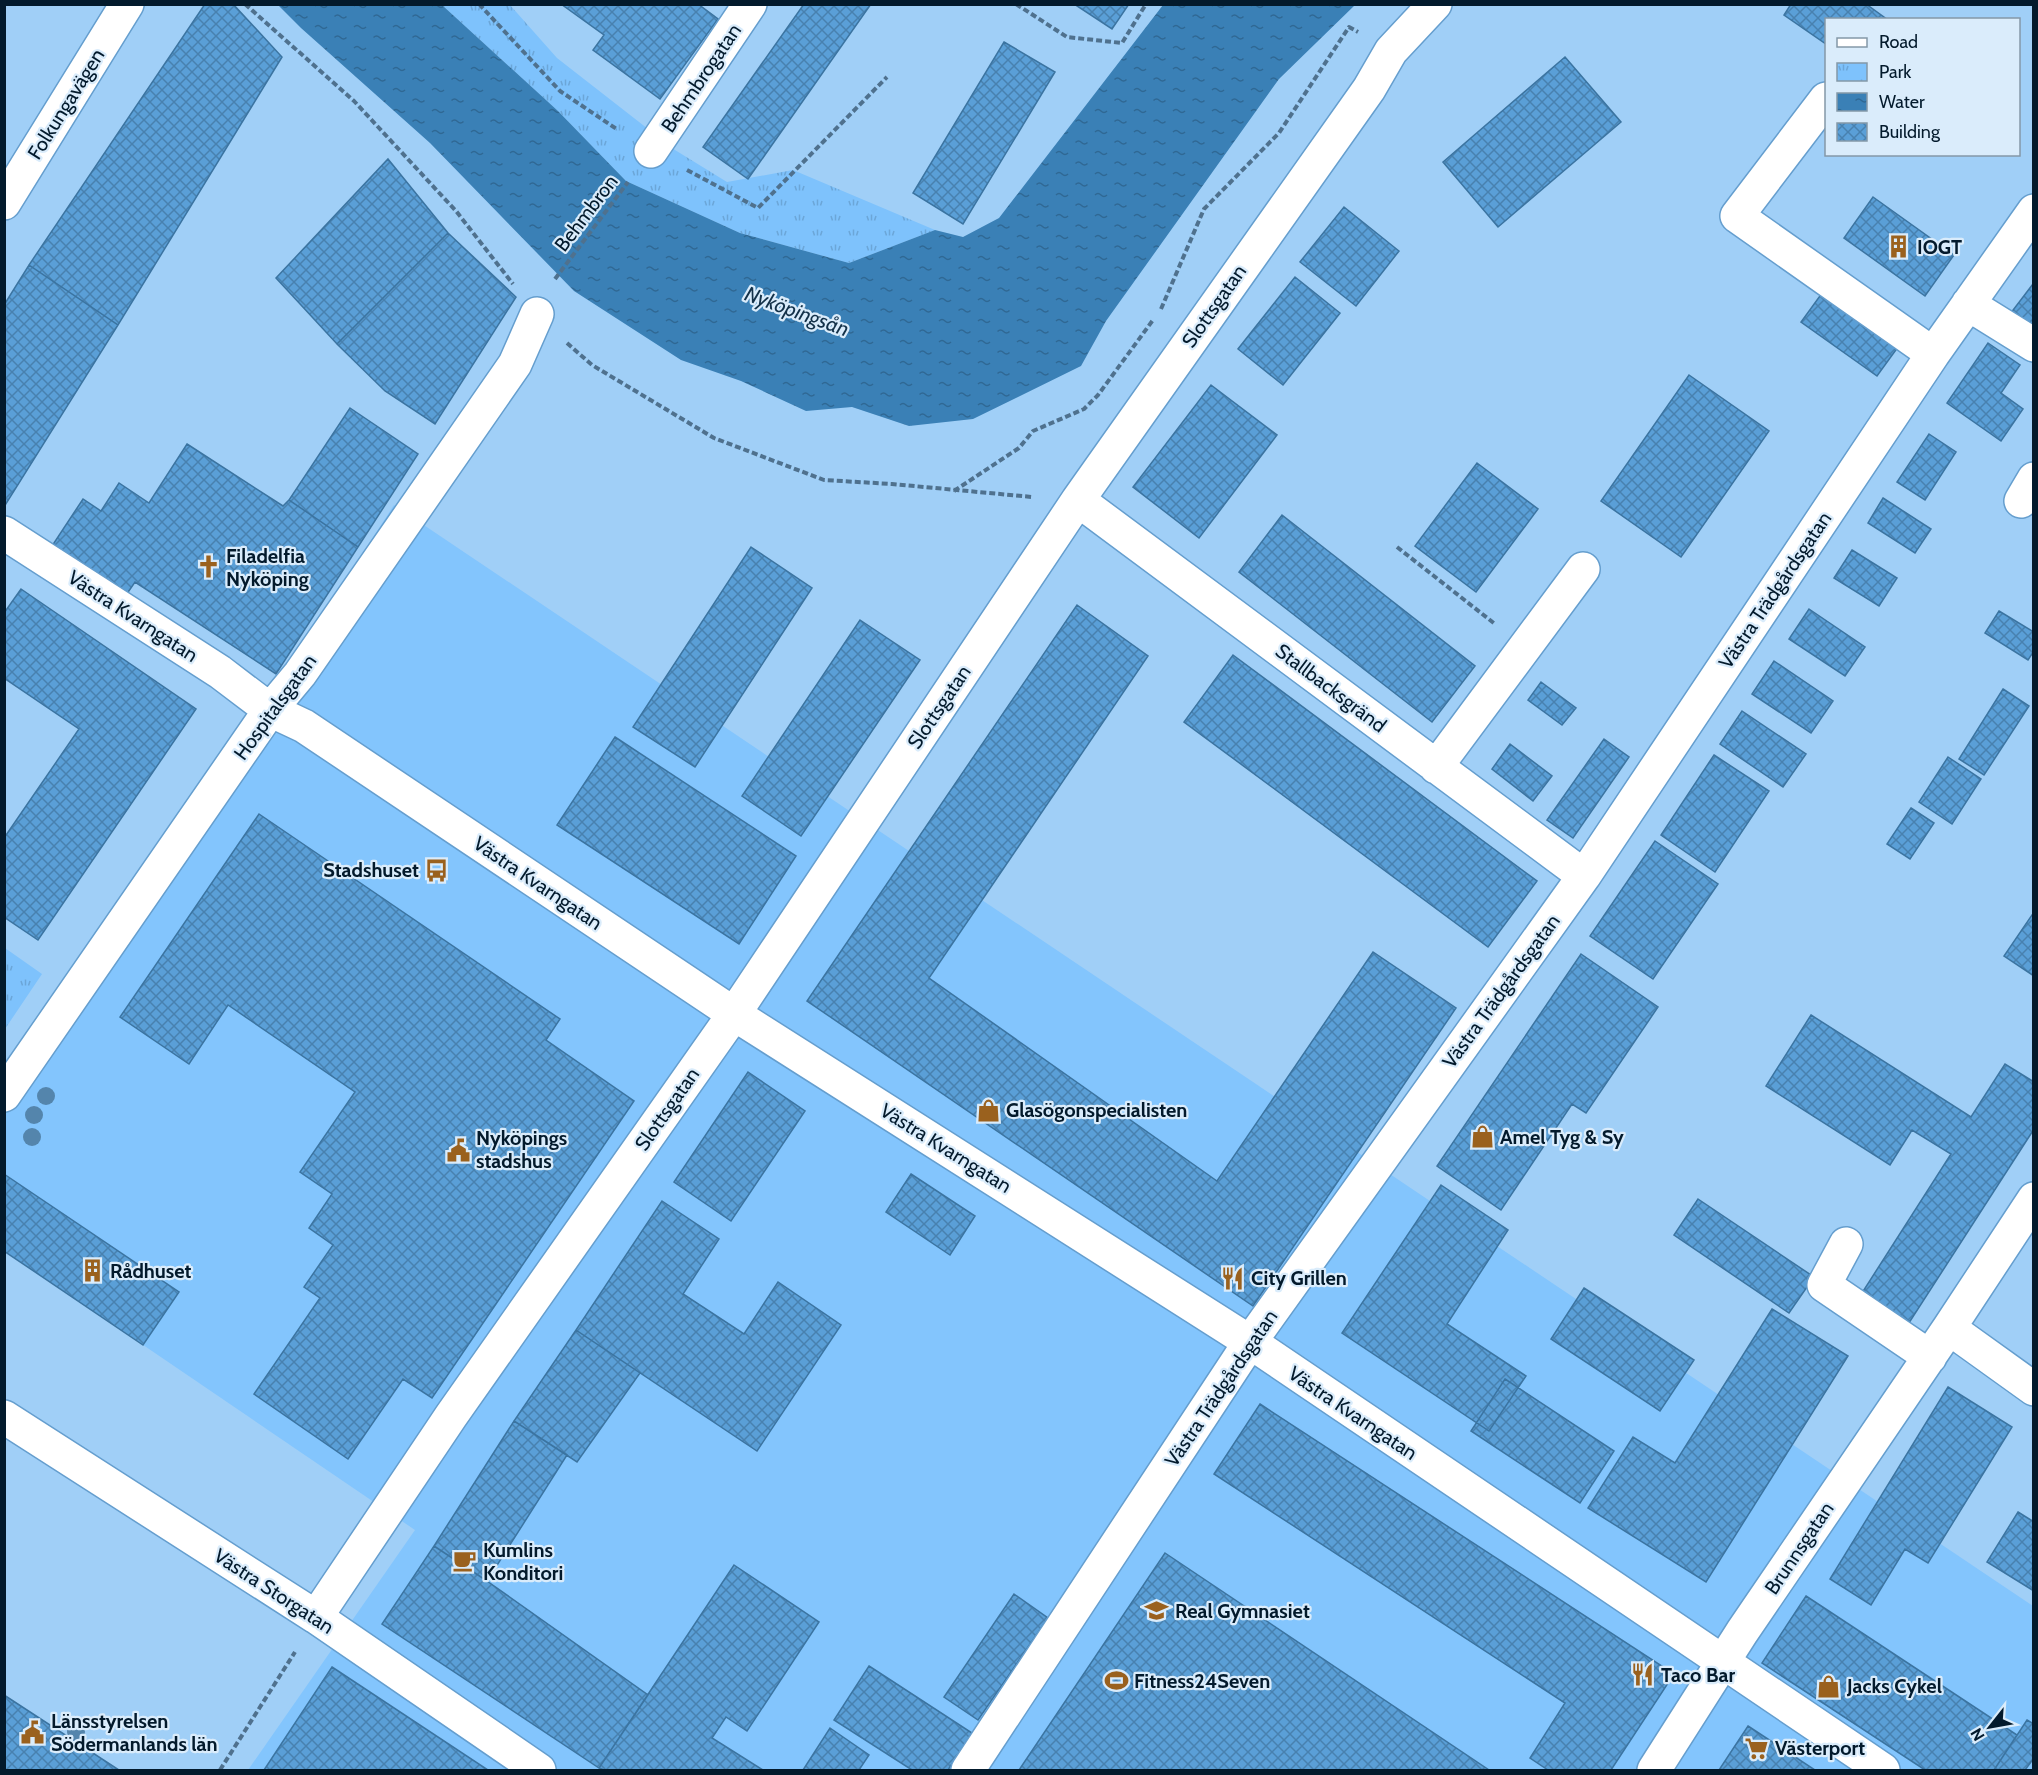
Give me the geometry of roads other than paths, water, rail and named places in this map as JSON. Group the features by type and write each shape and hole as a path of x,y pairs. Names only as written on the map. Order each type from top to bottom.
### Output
{"street":[{"name":"Folkungavägen","path":"4,204 127,4"},
{"name":"Behmbrogatan","path":"643,162 750,4"},
{"name":"Slottsgatan","path":"316,1617 451,1416 734,1014 1078,500 1369,89 1391,51 1435,4"},
{"path":"1825,102 1737,216 1933,354"},
{"name":"Västra Trädgårdsgatan","path":"968,1770 1250,1342 1584,876 1933,354 2034,211"},
{"path":"1968,304 2034,345"},
{"name":"Hospitalsgatan","path":"4,1095 270,710 300,674 515,364 537,314"},
{"name":"Stallbacksgränd","path":"1078,500 1584,876"},
{"name":"Västra Kvarngatan","path":"4,532 219,672 270,710 304,726 734,1014 1250,1342 1722,1664 1883,1770"},
{"path":"1436,767 1583,569"},
{"name":"Brunnsgatan","path":"1654,1770 1722,1664 1930,1357 2034,1198"},
{"path":"1846,1244 1824,1285 1930,1357"},
{"path":"1949,1328 2034,1389"},
{"name":"Västra Storgatan","path":"4,1417 316,1617 539,1770"}],"water":[{"name":"Nyköpingsån","path":"278,5 442,5 558,111 626,181 740,233 849,263 935,230 963,237 999,218 1163,5 1355,5 1279,79 1106,321 1081,366 973,419 909,426 852,407 806,411 741,381 681,360 574,291 430,143"}],"place":[{"name":"IOGT","path":"1899,247"},
{"name":"Filadelfia Nyköping","path":"208,567"},
{"name":"Stadshuset","path":"437,870"},
{"name":"Glasögonspecialisten","path":"988,1110"},
{"name":"Amel Tyg & Sy","path":"1482,1137"},
{"name":"Nyköpings stadshus","path":"458,1150"},
{"name":"Rådhuset","path":"92,1271"},
{"name":"City Grillen","path":"1233,1278"},
{"name":"Kumlins Konditori","path":"465,1561"},
{"name":"Real Gymnasiet","path":"1157,1611"},
{"name":"Taco Bar","path":"1643,1675"},
{"name":"Fitness24Seven","path":"1116,1681"},
{"name":"Jacks Cykel","path":"1829,1686"},
{"name":"Länsstyrelsen Södermanlands län","path":"33,1733"},
{"name":"Västerport","path":"1757,1748"}]}
